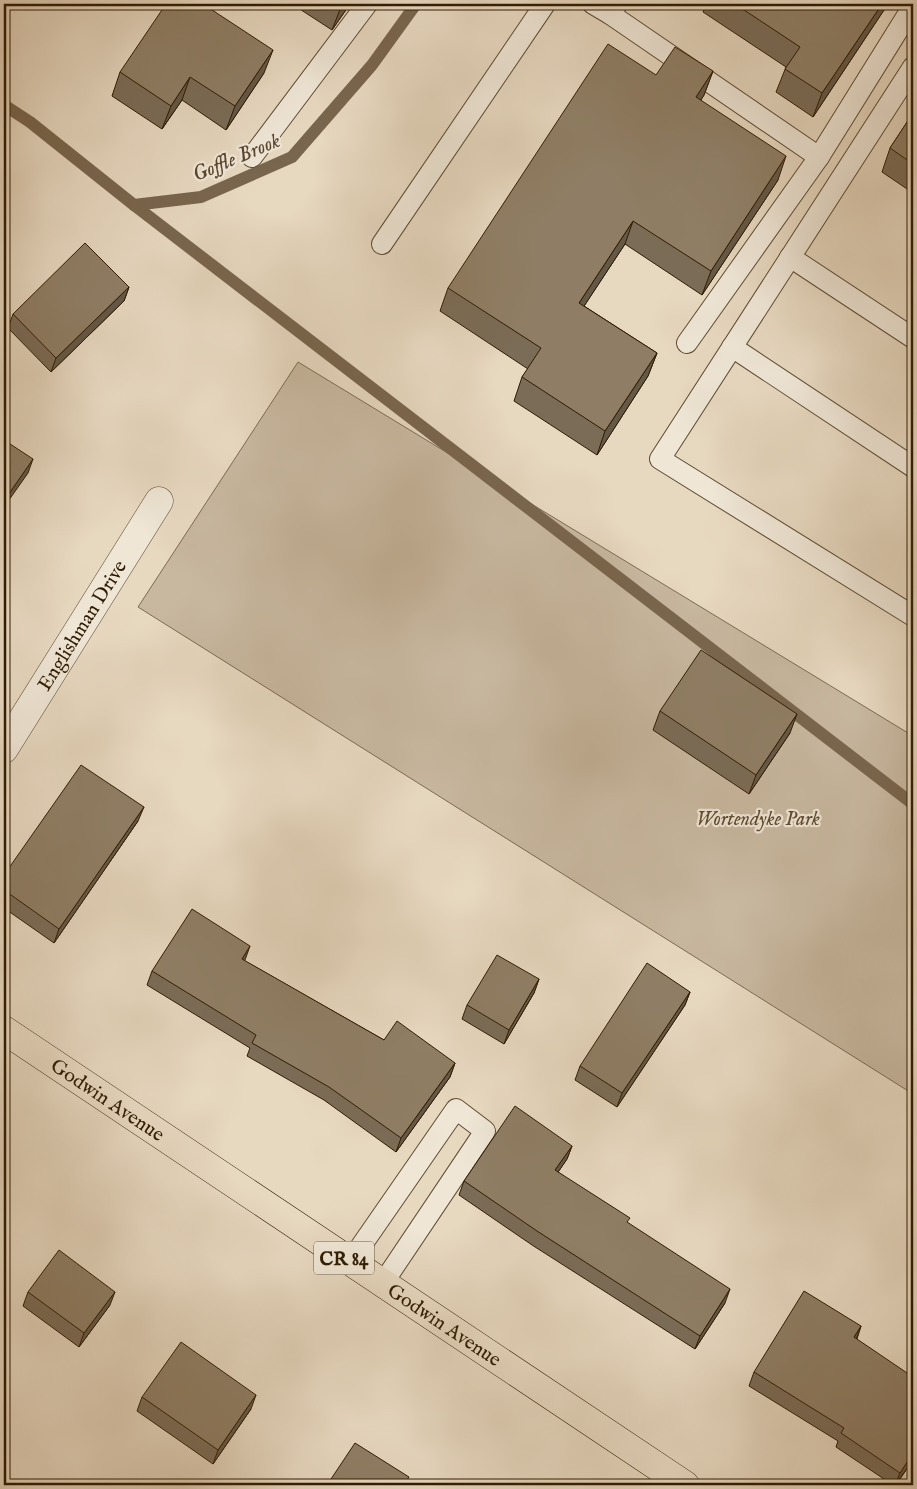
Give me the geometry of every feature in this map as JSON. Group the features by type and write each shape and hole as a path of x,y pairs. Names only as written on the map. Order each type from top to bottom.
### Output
{"main road":[{"name":"Godwin Avenue","path":"4,1030 685,1485"}],"street":[{"name":"Englishman Drive","path":"4,749 160,501"}],"lane":[{"path":"252,157 366,4"},
{"path":"382,244 545,4"},
{"path":"687,343 818,157 913,6"},
{"path":"607,7 818,157"},
{"path":"913,67 660,459 913,616"},
{"path":"790,257 913,338"},
{"path":"732,347 913,468"},
{"path":"350,1262 456,1109 485,1131 383,1283"}],"green space":[{"name":"Wortendyke Park","path":"298,362 913,736 913,1094 138,607"}],"building":[{"path":"166,4 203,4 273,50 235,106 190,77 171,106 120,72"},
{"path":"735,4 882,4 822,93 785,69 800,47"},
{"path":"608,44 656,75 675,47 713,71 696,97 786,156 711,271 633,221 579,303 657,353 605,431 522,377 541,348 448,288"},
{"path":"913,113 913,164 890,148"},
{"path":"85,243 129,287 56,358 13,314"},
{"path":"4,440 33,459 4,501"},
{"path":"701,650 797,714 756,775 660,711"},
{"path":"81,765 144,807 59,929 4,890 4,875"},
{"path":"192,909 250,946 242,959 384,1040 397,1021 455,1063 401,1138 329,1087 252,1043 256,1035 152,971"},
{"path":"497,955 539,979 509,1030 467,1005"},
{"path":"647,963 690,992 622,1093 580,1066"},
{"path":"515,1106 572,1146 555,1170 630,1218 627,1222 730,1289 700,1336 537,1231 464,1181"},
{"path":"59,1250 115,1292 84,1333 28,1292"},
{"path":"804,1291 861,1326 854,1337 913,1377 913,1453 900,1473 841,1433 844,1428 754,1372"},
{"path":"181,1342 256,1395 218,1450 142,1397"},
{"path":"355,1443 409,1477 404,1485 327,1485"}],"waterway":[{"name":"Goffle Brook","path":"4,105 30,122 134,205 201,197 292,157 372,65 416,4"},
{"path":"134,205 913,804"}]}
